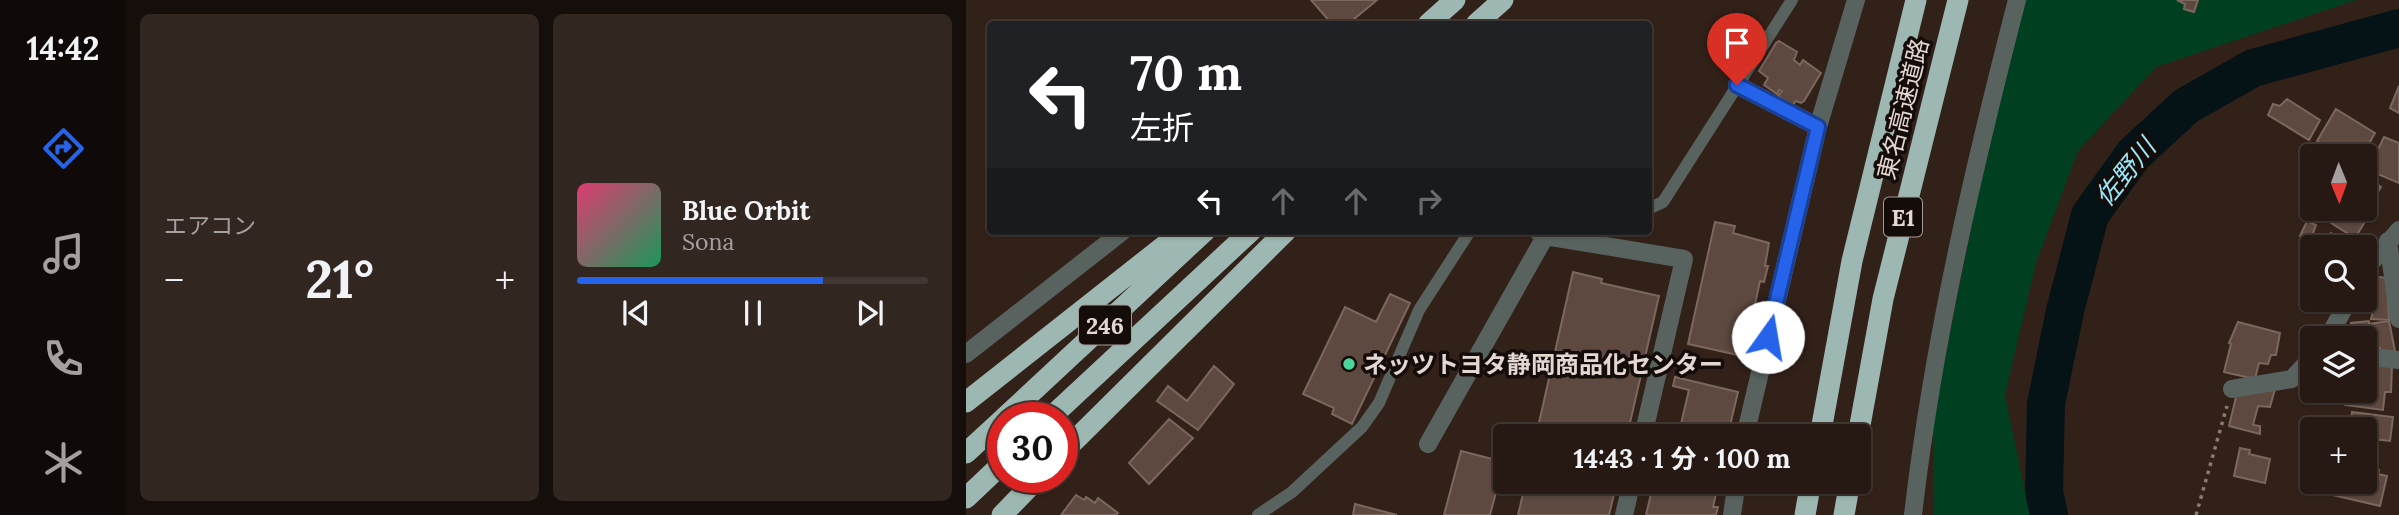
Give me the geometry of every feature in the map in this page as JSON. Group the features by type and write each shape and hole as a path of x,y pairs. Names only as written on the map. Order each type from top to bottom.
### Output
{"highway":[{"path":"1431,21 1455,0"},
{"path":"1479,21 1503,0"},
{"path":"1486,21 1503,0"},
{"name":"東名高速道路","path":"1822,424 1852,261 1916,0"},
{"name":"東名高速道路","path":"1860,424 1883,299 1958,0"},
{"path":"966,402 1178,235"},
{"name":"246","path":"1021,402 1201,235"},
{"name":"246","path":"1067,402 1247,235"},
{"path":"1078,437 1282,235"},
{"name":"246","path":"966,453 987,434"},
{"path":"966,498 987,478"},
{"path":"1002,515 1023,493"},
{"path":"1805,515 1809,494"},
{"path":"1844,515 1848,494"}],"street":[{"path":"1748,424 1818,127 1856,0"},
{"path":"1913,515 1937,358 1962,227 2017,0"},
{"path":"1737,85 1818,127"},
{"path":"966,354 1118,235"},
{"path":"1428,444 1541,235"},
{"path":"1553,235 1684,259 1646,424"},
{"path":"2377,255 2393,235"},
{"path":"2393,235 2399,319"},
{"path":"2377,357 2399,360"},
{"path":"2232,389 2292,379 2300,370"},
{"path":"1624,515 1629,494"},
{"path":"1731,515 1735,494"}],"lane":[{"path":"1652,207 1663,202 1792,0"},
{"path":"1258,515 1292,492 1362,426 1379,403 1419,310 1467,235"}],"path":[{"path":"2196,515 2232,389"}],"green space":[{"path":"2017,0 2356,0 2156,67 2078,151 2036,263 2005,395 2030,515 1934,515 1933,418"}],"building":[{"path":"1311,0 1377,0 1352,21 1329,21"},
{"path":"2177,0 2198,0 2194,12 2184,9 2185,4"},
{"path":"1779,41 1797,52 1794,60 1800,65 1803,60 1821,73 1804,101 1796,101 1792,106 1778,96 1782,91 1779,90 1777,94 1764,85 1768,78 1759,71"},
{"path":"2399,86 2399,113 2390,108"},
{"path":"2287,99 2320,120 2309,140 2268,115 2273,104 2280,106"},
{"path":"2336,109 2375,133 2369,144 2322,144 2317,141"},
{"path":"2384,137 2399,143 2399,183 2377,174 2377,151"},
{"path":"2307,221 2316,225 2312,235 2300,235"},
{"path":"2365,221 2357,235 2350,235 2331,223"},
{"path":"1715,222 1735,226 1733,233 1769,243 1765,266 1768,266 1764,282 1760,281 1749,332 1753,332 1747,357 1688,344"},
{"path":"1573,272 1602,279 1601,283 1659,296 1630,424 1539,424"},
{"path":"2377,277 2387,278 2389,320 2371,319 2373,312 2377,312"},
{"path":"1390,294 1410,303 1352,424 1332,414 1334,408 1303,394 1345,307 1376,322"},
{"path":"2389,321 2395,351 2381,354 2380,348 2377,349 2377,326 2351,326 2351,323"},
{"path":"2238,322 2280,333 2276,355 2271,355 2268,364 2259,363 2255,379 2224,372 2231,344 2229,343"},
{"path":"2377,363 2392,365 2391,392 2385,392 2383,410 2345,405 2377,403"},
{"path":"1214,366 1234,384 1198,430 1157,401 1168,386 1187,401"},
{"path":"1675,377 1738,392 1730,424 1681,424 1689,390 1673,386"},
{"path":"2275,389 2270,407 2258,406 2253,425 2260,426 2260,434 2229,426 2237,393"},
{"path":"2352,412 2393,417 2390,441 2377,440 2377,417 2351,417"},
{"path":"1169,419 1193,438 1149,484 1129,463"},
{"path":"2240,448 2250,450 2249,454 2270,459 2265,483 2234,476"},
{"path":"1461,451 1493,459 1493,494 1496,494 1490,515 1444,515"},
{"path":"2377,470 2379,470 2378,474 2387,476 2380,506 2328,494 2377,494"},
{"path":"1523,494 1614,494 1609,515 1518,515"},
{"path":"1651,494 1716,494 1713,507 1718,507 1716,515 1646,515"},
{"path":"1076,495 1095,503 1098,498 1118,513 1061,515"},
{"path":"1355,504 1397,515 1353,515"}],"waterway":[{"name":"佐野川","path":"2049,515 2044,491 2046,404 2065,311 2090,215 2134,154 2186,106 2253,68 2399,28"}],"place":[{"name":"ネッツトヨタ静岡商品化センター","path":"1349,364"}],"route":[{"path":"1737,85 1818,127 1768,337"}]}
